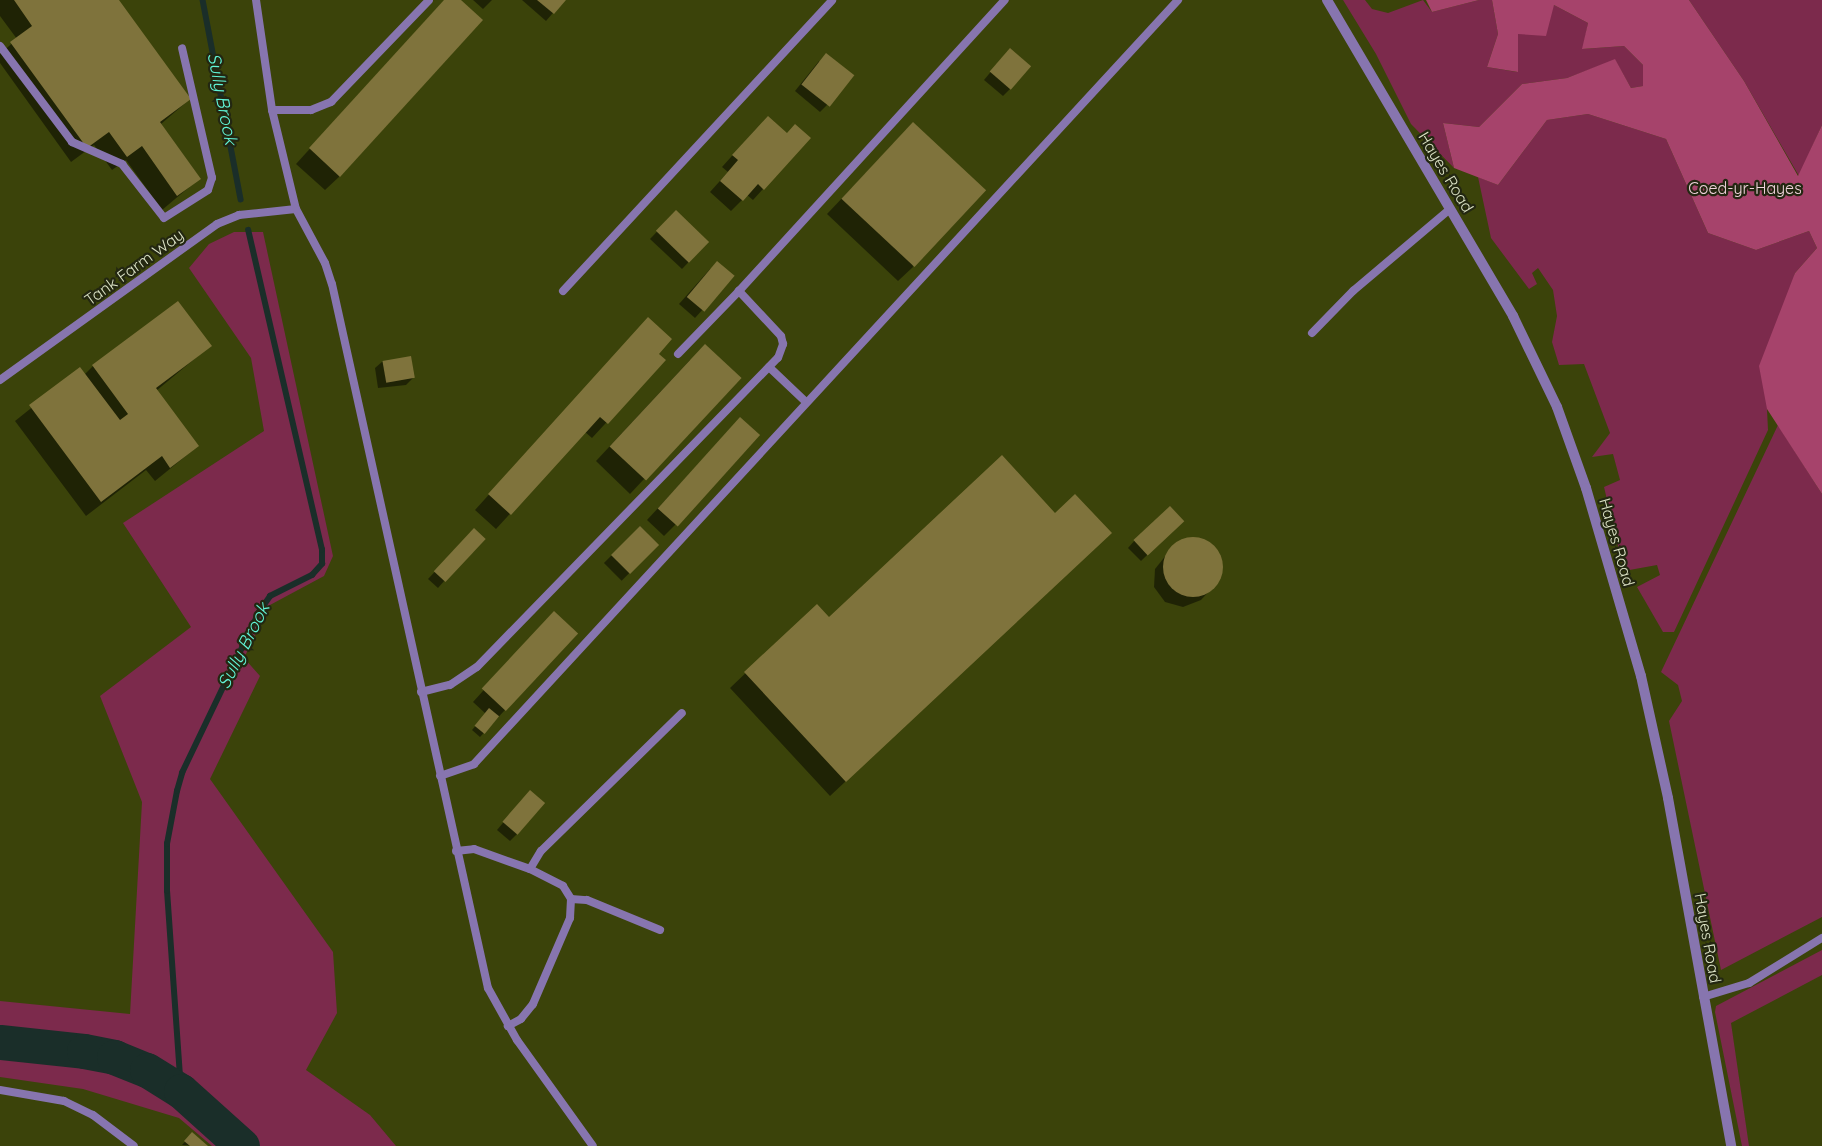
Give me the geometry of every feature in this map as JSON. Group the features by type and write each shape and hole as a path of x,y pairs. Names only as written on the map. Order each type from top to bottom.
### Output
{"street":[{"name":"Hayes Road","path":"1327,0 1513,316 1557,407 1586,488 1641,676 1668,798 1731,1146"}],"lane":[{"path":"256,0 272,110 296,209 325,263 332,284 456,852 488,988 508,1026 593,1146"},
{"path":"272,110 311,110 331,102 429,0"},
{"path":"563,291 832,0"},
{"path":"678,354 740,291 1005,0"},
{"path":"440,776 474,764 1178,0"},
{"path":"0,46 72,142 122,164 164,218 208,190 212,178 182,48"},
{"name":"Tank Farm Way","path":"0,380 217,224 239,215 296,209"},
{"path":"1312,333 1353,291 1450,209"},
{"path":"421,692 450,685 476,667 769,367 781,352 780,336 740,291"},
{"path":"769,367 806,402"},
{"path":"530,869 541,851 682,713"},
{"path":"456,852 474,849 530,869 563,886 571,899 570,918 534,1004 521,1019 508,1026"},
{"path":"571,899 587,900 660,930"},
{"path":"1703,997 1749,983 1822,938"},
{"path":"0,1090 48,1098 80,1108 134,1146"}],"shaded area":[{"path":"1343,0 1365,0 1372,9 1388,13 1423,0 1432,12 1479,0 1492,0 1498,34 1487,67 1517,72 1518,34 1554,5 1588,23 1583,49 1624,46 1643,65 1643,86 1631,88 1615,60 1567,78 1522,84 1479,127 1443,123 1454,168 1411,124 1376,54"},
{"path":"1689,0 1822,0 1822,125 1799,176 1744,81"},
{"path":"1588,114 1666,139 1708,233 1756,250 1809,231 1817,248 1795,273 1767,409 1768,430 1674,632 1663,632 1637,587 1660,575 1657,565 1624,571 1604,487 1620,480 1613,454 1592,457 1610,433 1584,364 1559,365 1552,342 1557,316 1553,290 1538,268 1532,273 1537,284 1529,289 1491,238 1478,177 1498,185 1547,120"},
{"path":"234,232 263,232 333,556 324,576 270,605 244,658 260,676 210,779 333,952 337,1013 306,1070 370,1115 396,1146 212,1146 179,1118 83,1089 0,1077 0,1001 130,1014 142,802 100,696 191,627 123,523 264,431 251,358 189,268 209,244"},
{"path":"1778,425 1822,494 1822,917 1721,970 1669,721 1682,701 1678,685 1661,672"},
{"path":"1822,950 1822,975 1731,1023 1749,1146 1742,1146 1715,1012 1716,1006"}],"green space":[{"path":"1426,0 1479,0 1432,12"},
{"name":"Coed-yr-Hayes","path":"1492,0 1689,0 1744,81 1798,176 1822,125 1822,494 1767,409 1759,366 1795,273 1817,248 1809,231 1756,250 1708,233 1666,139 1588,114 1547,120 1498,185 1454,168 1443,123 1479,127 1522,84 1567,78 1615,59 1631,88 1643,86 1643,65 1624,46 1582,49 1588,23 1554,5 1546,36 1518,34 1518,72 1487,67 1498,34"}],"building":[{"path":"14,0 119,0 191,99 160,122 201,179 177,196 142,146 127,157 109,132 87,148 10,42 32,26"},
{"path":"444,0 461,0 483,20 340,177 309,148"},
{"path":"537,0 566,0 554,14"},
{"path":"1010,48 1031,66 1011,90 990,71"},
{"path":"826,53 854,75 830,107 801,85"},
{"path":"768,116 787,133 795,124 811,138 764,190 758,184 743,201 720,181 738,160 732,155"},
{"path":"913,122 986,190 915,267 841,199"},
{"path":"676,210 709,242 689,263 656,231"},
{"path":"717,261 735,276 704,312 687,297"},
{"path":"178,301 212,346 156,388 199,446 170,468 162,456 101,502 29,405 80,367 120,420 128,414 92,365"},
{"path":"648,317 672,339 659,354 666,360 608,424 600,417 511,515 488,494"},
{"path":"705,344 742,378 646,480 610,446"},
{"path":"411,356 415,378 386,383 382,361"},
{"path":"740,417 760,435 678,526 658,508"},
{"path":"1002,455 1055,513 1075,494 1112,533 846,782 744,672 817,604 829,617"},
{"path":"1170,506 1184,521 1148,555 1133,540"},
{"path":"640,526 659,545 630,574 611,555"},
{"path":"474,528 486,539 445,582 434,571"},
{"path":"1193,537 1209,542 1214,546 1218,551 1223,567 1218,583 1214,588 1209,592 1193,597 1177,592 1172,588 1168,583 1163,567 1168,551 1172,546 1177,542"},
{"path":"554,611 578,634 506,711 482,689"},
{"path":"489,708 499,716 485,734 475,726"},
{"path":"530,790 545,803 518,835 502,822"},
{"path":"192,1132 208,1146 190,1146 184,1141"}],"waterway":[{"name":"Sully Brook","path":"203,0 241,199"},
{"name":"Sully Brook","path":"181,1091 167,891 167,844 177,791 182,773 259,612 270,596 312,575 322,564 322,550 248,230"},
{"path":"0,1042 84,1051 114,1057 147,1070 181,1091 242,1146"}]}
